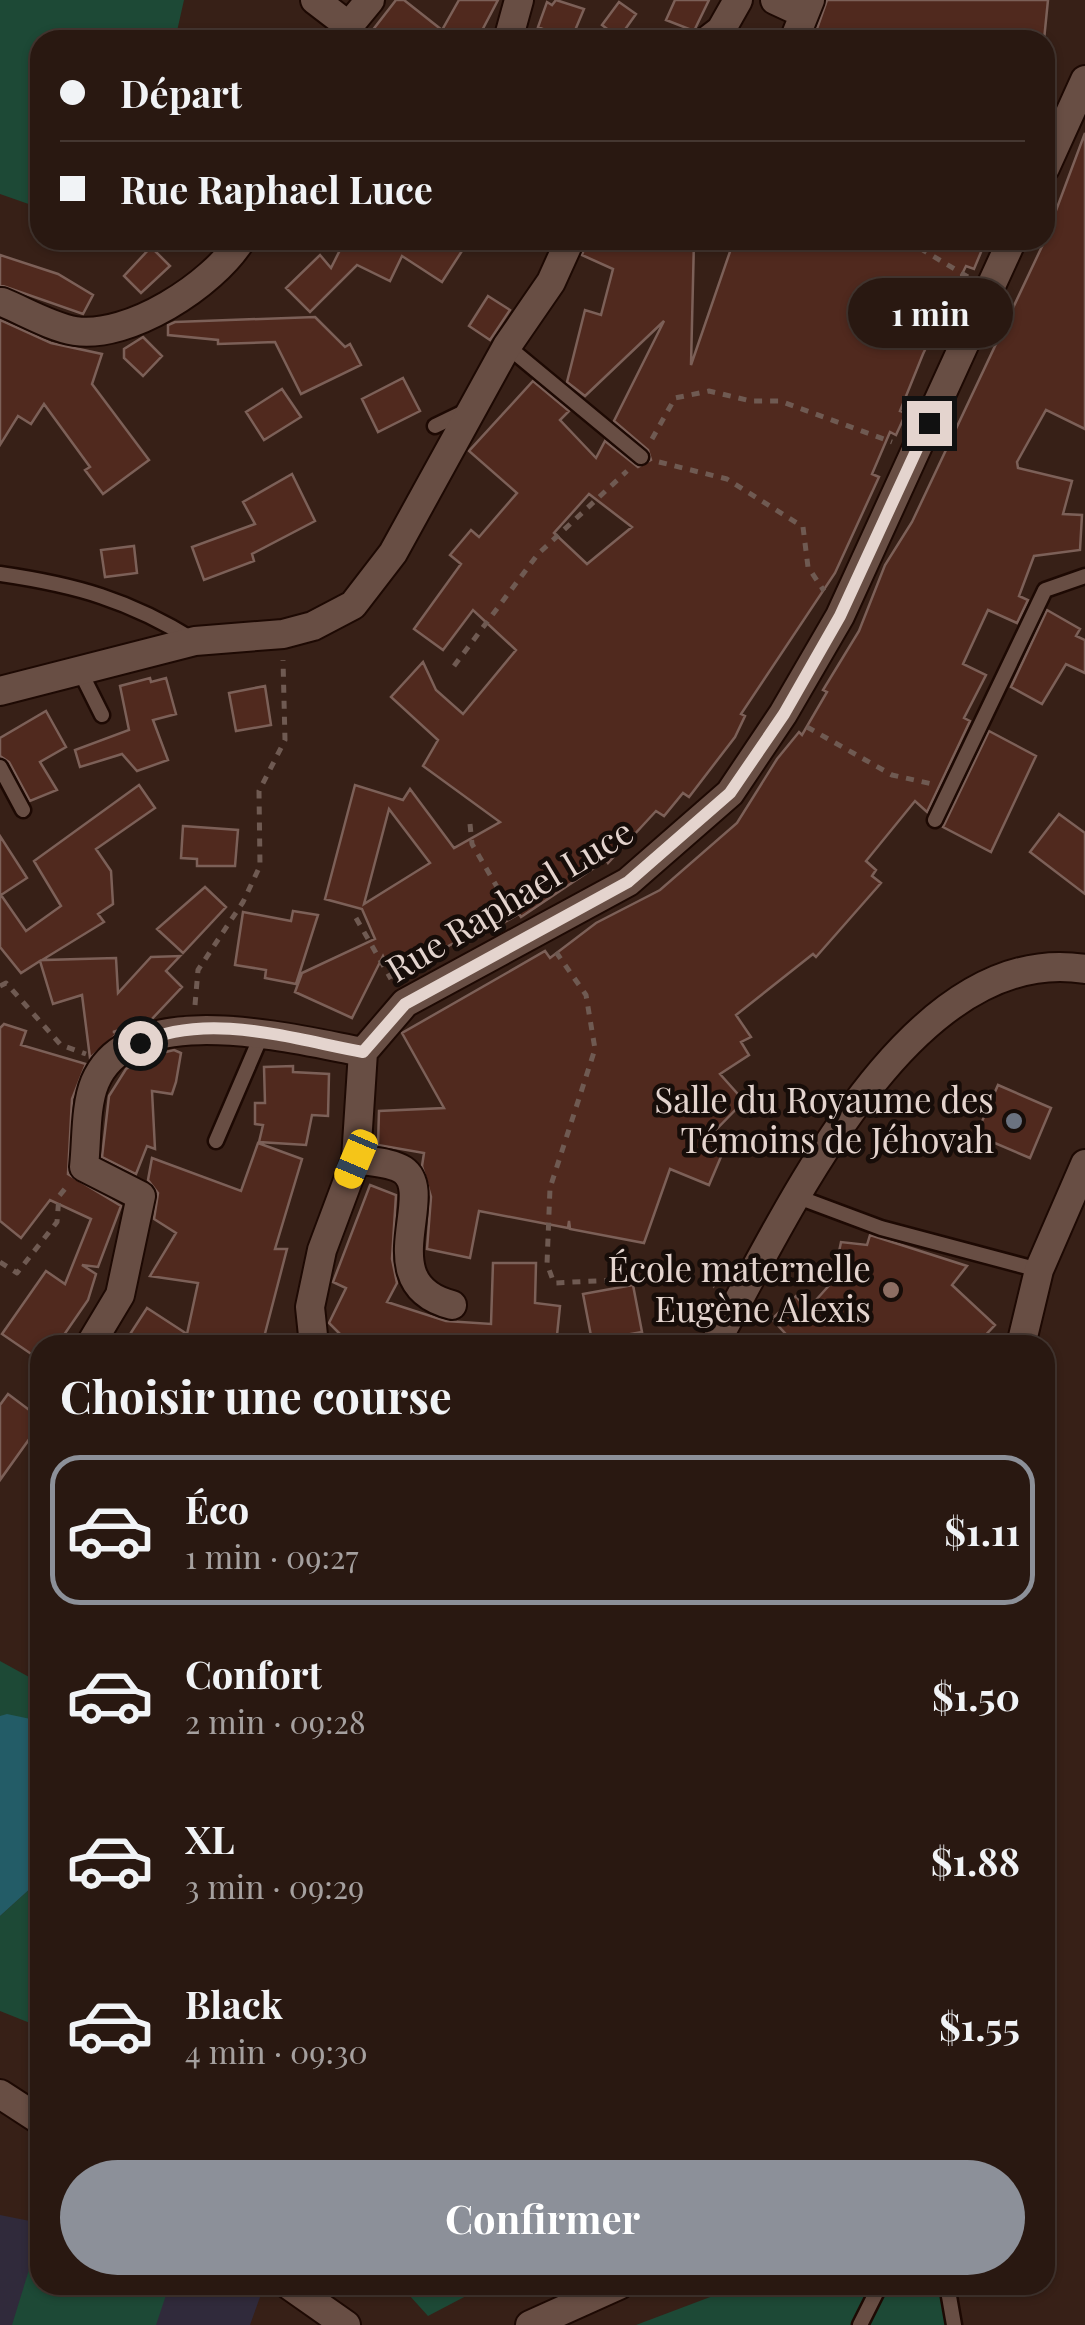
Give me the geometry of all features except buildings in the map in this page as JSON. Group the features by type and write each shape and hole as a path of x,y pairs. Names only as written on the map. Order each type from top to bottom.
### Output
{"street":[{"path":"316,0 341,30"},
{"path":"345,30 370,0"},
{"path":"511,30 519,0"},
{"path":"721,30 738,0"},
{"path":"775,0 803,18"},
{"path":"1055,146 1085,80"},
{"path":"2,302 72,331 115,328 186,296 230,250"},
{"path":"0,690 195,642 283,634 338,615 366,591 394,553 507,346 552,282 566,250"},
{"name":"Rue Raphael Luce","path":"363,1052 405,1004 532,931 628,882 730,793 784,714 840,616 1007,250"},
{"path":"720,1335 852,1106 912,1037 984,986 1016,973 1066,966 1085,969"},
{"path":"96,1335 120,1295 140,1196 84,1166 92,1089 107,1063 161,1033 193,1028 262,1033 363,1052 356,1159 322,1250 310,1307 313,1335"},
{"path":"356,1159 400,1168 408,1174 413,1193 406,1246 410,1264 427,1295 452,1305"},
{"path":"1024,1335 1039,1270 1085,1164"},
{"path":"0,2094 30,2114"},
{"path":"303,2295 346,2325"},
{"path":"530,2325 597,2295"}],"lane":[{"path":"507,346 641,457"},
{"path":"435,426 476,406"},
{"path":"0,574 72,584 146,610 195,642"},
{"path":"934,820 1045,590 1085,576"},
{"path":"81,673 102,715"},
{"path":"0,767 23,810"},
{"path":"216,1141 262,1033"},
{"path":"798,1196 881,1228 1039,1270"},
{"path":"860,2325 875,2295"},
{"path":"949,2295 954,2325"}],"path":[{"path":"923,250 989,290"},
{"path":"454,666 538,554 641,457 676,398 709,391 751,401 780,401 887,439 914,456"},
{"path":"641,457 727,479 803,528 808,566 840,616"},
{"path":"193,1028 198,970 243,902 260,866 259,791 284,740 283,634"},
{"path":"784,714 892,775 950,788"},
{"path":"470,824 472,844 532,931 586,995 595,1049 550,1188 547,1264 554,1284 696,1276 740,1300"},
{"path":"356,918 405,1004"},
{"path":"0,986 6,983 62,1044 107,1063"},
{"path":"0,1262 17,1272 57,1222 59,1196 84,1166"}],"shaded area":[{"path":"0,2215 30,2221 30,2295 260,2297 250,2325 0,2325"}],"green space":[{"path":"0,0 184,0 177,30 30,30 30,204 0,194"},
{"path":"0,1661 30,1678 30,1720 0,1716"},
{"path":"30,1889 30,2023 0,2011 0,1916"},
{"path":"30,2266 30,2295 166,2295 156,2325 12,2325"},
{"path":"409,2295 468,2295 428,2316"},
{"path":"716,2295 943,2295 947,2325 636,2325"}],"water":[{"path":"0,1716 30,1719 30,1889 0,1916"}],"place":[{"name":"Salle du Royaume des Témoins de Jéhovah","path":"1014,1121"},
{"name":"École maternelle Eugène Alexis","path":"891,1290"}],"route":[{"path":"140,1043 161,1033 193,1028 262,1033 363,1052 405,1004 628,882 730,793 784,714 840,616 929,423"}]}
